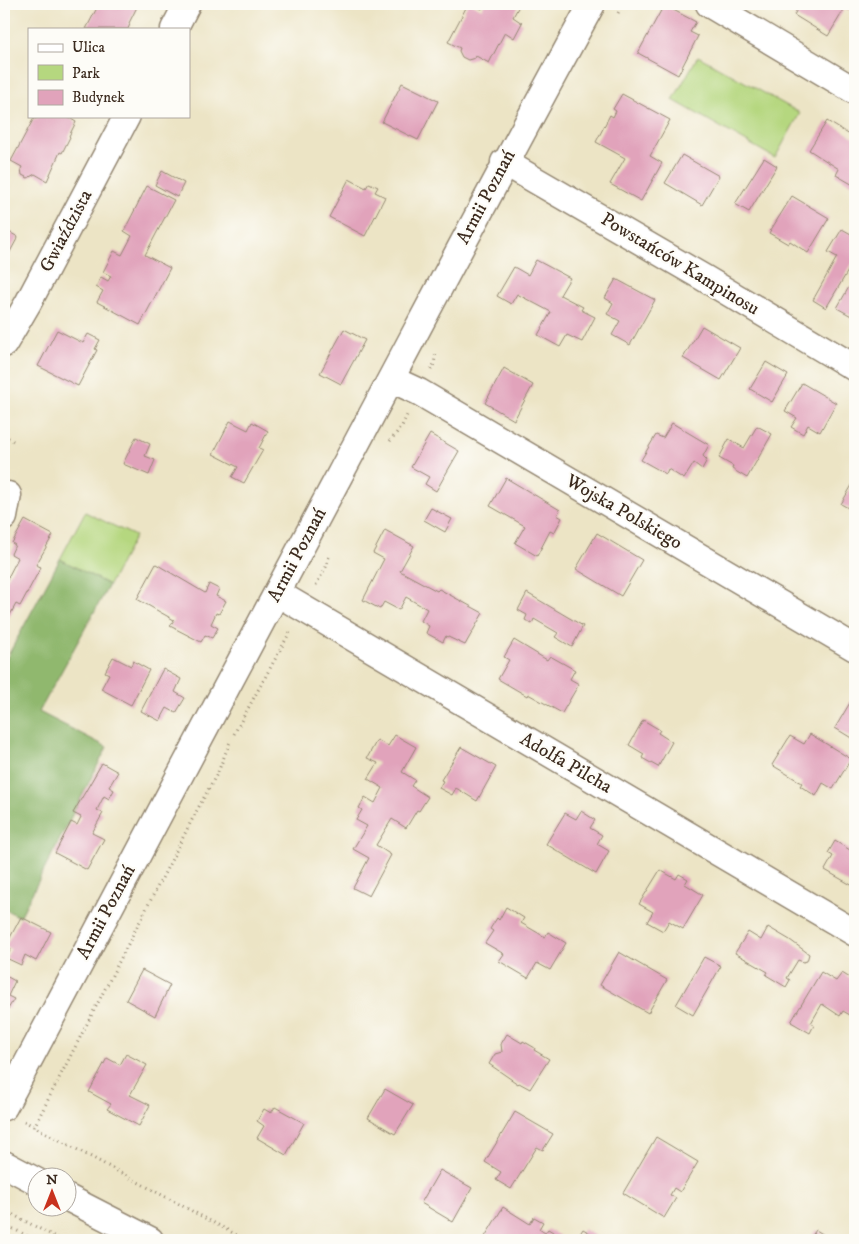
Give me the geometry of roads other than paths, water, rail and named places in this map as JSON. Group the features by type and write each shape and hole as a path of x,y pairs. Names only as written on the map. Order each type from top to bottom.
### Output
{"street":[{"path":"175,28 187,4"},
{"name":"Armii Poznań","path":"4,1107 391,379 504,162 592,4"},
{"path":"709,4 855,90"},
{"name":"Gwiaździsta","path":"4,344 28,303 126,118"},
{"name":"Powstańców Kampinosu","path":"504,162 855,368"},
{"name":"Wojska Polskiego","path":"391,379 419,392 855,648"},
{"name":"Adolfa Pilcha","path":"277,593 855,933"},
{"path":"4,1164 28,1177"},
{"path":"78,1203 150,1240"}]}
